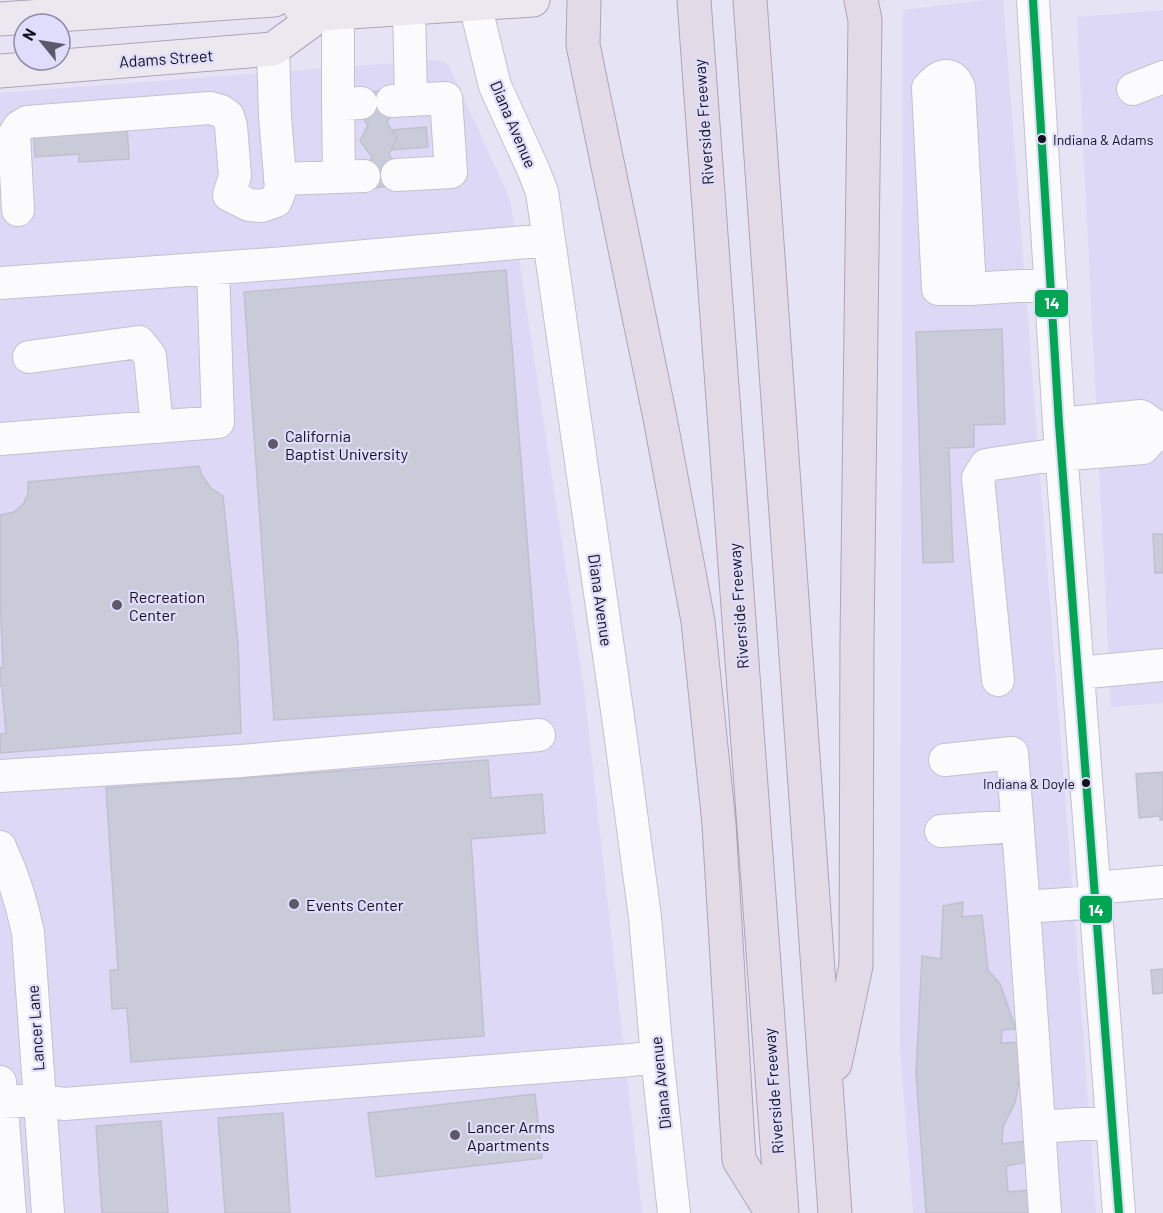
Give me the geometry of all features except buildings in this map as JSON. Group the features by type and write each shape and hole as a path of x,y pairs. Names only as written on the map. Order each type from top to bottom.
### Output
{"highway":[{"path":"584,0 583,45 660,418 698,621 719,824 739,1160 772,1213"},
{"name":"Riverside Freeway","path":"694,0 782,1213"},
{"path":"750,0 835,1213"},
{"path":"827,1101 856,966 856,641 865,20 861,0"}],"main road":[{"path":"0,19 274,0"},
{"path":"273,49 312,8 409,8 533,0"},
{"name":"Adams Street","path":"0,70 273,49"}],"street":[{"path":"1033,0 1059,424 1070,454 1078,674 1119,1213"},
{"name":"Diana Avenue","path":"475,2 495,86 542,192 615,693 645,917 657,1056 675,1213"},
{"path":"280,179 352,176 350,103 312,8"},
{"path":"397,175 451,172 446,98 401,101 409,8"},
{"path":"18,210 14,135 19,127 27,122 210,108 228,116 231,126 235,176 229,195 249,205 262,206 276,201 281,188 275,117 273,49"},
{"path":"970,289 959,87 954,79 946,76 935,79 928,88 938,290 970,289 1051,284"},
{"path":"1133,90 1163,77"},
{"path":"0,283 286,263 549,240"},
{"path":"0,439 218,422 213,268"},
{"path":"29,357 139,342 150,356 158,427"},
{"path":"998,680 978,478 986,465 1070,454 1143,448 1162,429 1141,416 1059,424"},
{"path":"1078,674 1163,665"},
{"path":"0,776 241,761 539,735"},
{"path":"945,760 1012,753 1045,1213"},
{"path":"941,831 1018,825"},
{"name":"Lancer Lane","path":"0,847 10,868 24,910 28,933 48,1213"},
{"path":"1024,907 1163,882"},
{"path":"10,1213 1,1092 64,1104 632,1060 657,1056"},
{"path":"1039,1127 1112,1122"}],"shaded area":[{"path":"1003,0 1096,1213 913,1213 900,1048 903,10"},
{"path":"1163,10 1163,703 1111,707 1077,17"},
{"name":"California Baptist University","path":"435,60 445,62 449,66 510,199 584,689 642,1213 0,1213 0,93"}],"transit line":[{"name":"14","path":"1033,0 1059,424 1119,1213"}],"place":[{"name":"Indiana & Adams","path":"1042,139"},
{"name":"California Baptist University","path":"273,444"},
{"name":"Recreation Center","path":"117,605"},
{"name":"Indiana & Doyle","path":"1086,783"},
{"name":"Events Center","path":"294,904"},
{"name":"Lancer Arms Apartments","path":"455,1135"}]}
